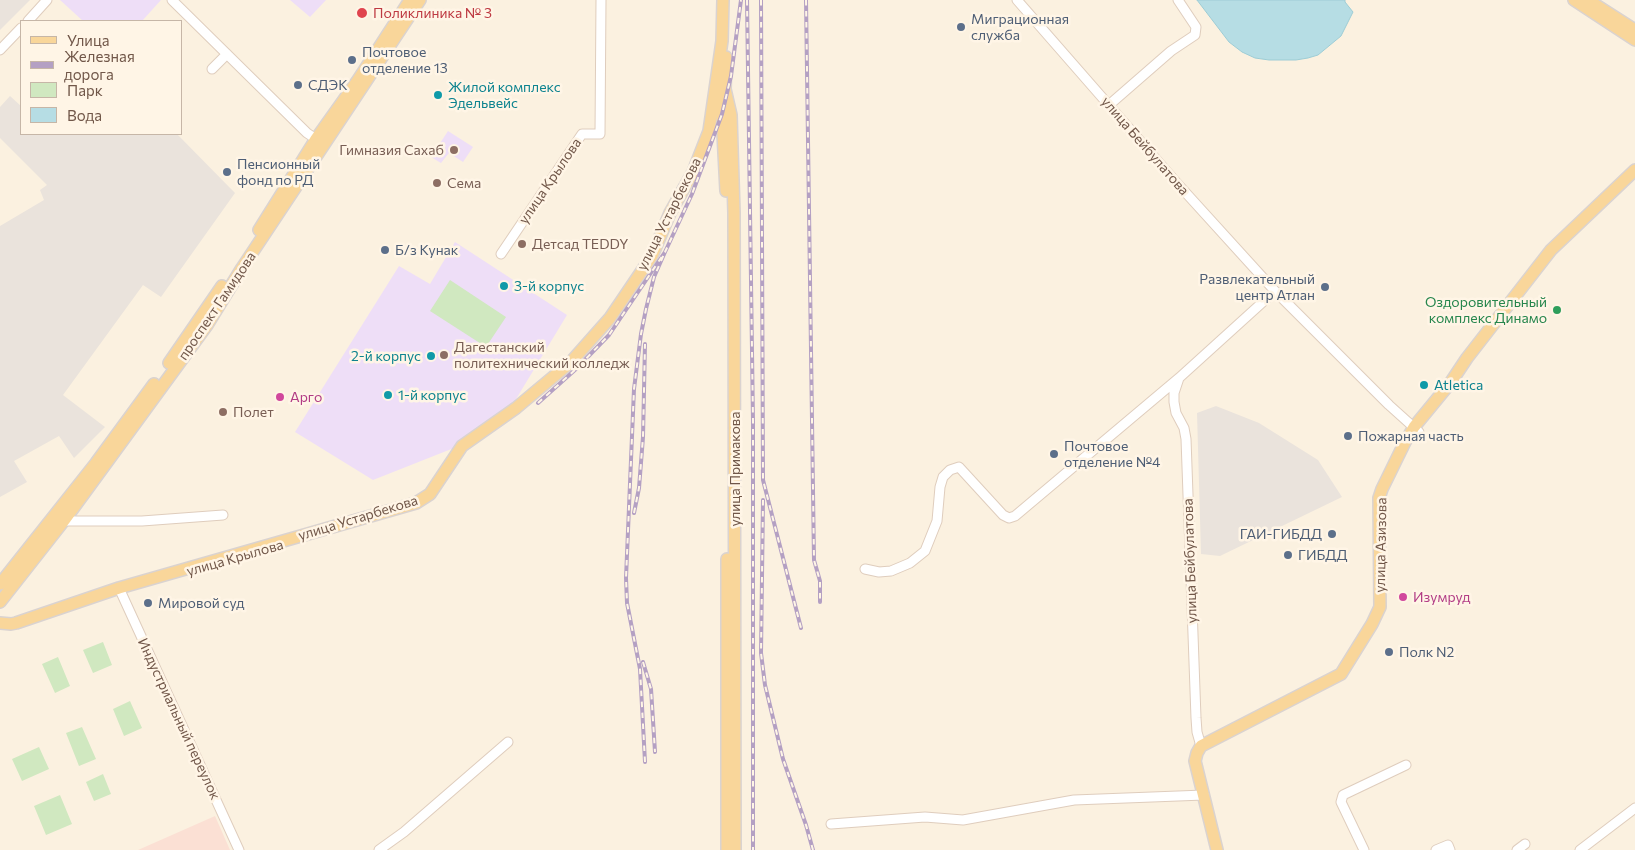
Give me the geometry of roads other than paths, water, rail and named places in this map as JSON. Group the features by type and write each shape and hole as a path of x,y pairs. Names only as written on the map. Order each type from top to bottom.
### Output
{"main road":[{"name":"проспект Гамидова","path":"0,602 64,521 207,325 358,80 410,0"},
{"name":"проспект Гамидова","path":"0,584 96,463 183,344 284,192 420,0"},
{"name":"улица Устарбекова","path":"119,589 416,503 430,494 462,446 516,408 565,368 610,318 652,256 670,213 693,172 724,94 723,0"},
{"path":"724,94 728,0"},
{"path":"1574,0 1635,40"},
{"path":"1588,0 1635,30"},
{"name":"улица Примакова","path":"724,94 720,115 727,217 728,313 727,850"},
{"name":"улица Примакова","path":"724,94 731,115 734,222 735,850"},
{"name":"улица Крылова","path":"0,623 16,625 119,589 424,505 437,495 470,446 532,401 574,365 616,317 655,256 677,216 720,115"},
{"name":"улица Азизова","path":"1222,850 1204,767 1203,756 1205,750 1343,678 1375,629 1385,605 1384,504 1388,488 1417,430 1467,358 1551,250 1635,170"},
{"name":"улица Азизова","path":"1202,746 1341,674 1372,624 1380,607 1379,498 1405,442 1460,379 1498,324 1554,254 1635,180"},
{"path":"1202,746 1197,753 1195,761 1217,850"}],"street":[{"path":"29,20 47,0"},
{"path":"172,0 307,133 322,140"},
{"name":"улица Крылова","path":"501,254 582,134 600,134 601,0"},
{"name":"улица Бейбулатова","path":"1018,0 1176,182 1275,291 1389,405 1417,430"},
{"path":"1109,105 1171,51 1195,35 1196,27 1178,0"},
{"path":"0,50 20,29"},
{"path":"212,69 227,54"},
{"path":"865,569 879,572 891,571 910,563 925,551 937,521 940,487 943,477 950,470 959,467 1003,515 1008,518 1015,516 1179,378 1275,291"},
{"name":"улица Бейбулатова","path":"1179,378 1174,393 1174,402 1176,413 1184,428 1196,718 1197,732 1202,746"},
{"path":"64,521 142,521 223,515"},
{"name":"Индустриальный переулок","path":"119,589 239,850"},
{"path":"379,850 404,832 508,742"},
{"path":"1364,850 1341,799 1343,795 1406,765"},
{"path":"831,824 925,817 964,820 1074,800 1204,795"},
{"path":"1580,850 1635,808"},
{"path":"1517,850 1526,844"},
{"path":"1436,850 1448,845 1450,850"}],"water":[{"path":"1197,0 1345,0 1353,12 1341,36 1318,55 1296,60 1269,60 1255,58 1242,52 1229,42"}],"railway":[{"path":"538,403 576,369 609,335 665,252 692,194 722,114 731,76 741,0"},
{"path":"747,0 753,421 753,850"},
{"path":"761,0 763,480 801,628"},
{"path":"806,0 814,560 820,581 820,602"},
{"path":"645,762 640,669 627,603 626,578 634,389 646,309 654,277 665,252"},
{"path":"634,513 639,488 643,437 645,344"},
{"path":"763,500 761,653 765,685 783,759 813,850"},
{"path":"643,662 651,689 655,752"}],"place":[{"name":"Поликлиника № 3","path":"362,13"},
{"name":"Миграционная служба","path":"961,27"},
{"name":"Почтовое отделение 13","path":"352,60"},
{"name":"СДЭК","path":"298,85"},
{"name":"Жилой комплекс Эдельвейс","path":"438,95"},
{"name":"Гимназия Сахаб","path":"454,150"},
{"name":"Пенсионный фонд по РД","path":"227,172"},
{"name":"Сема","path":"437,183"},
{"name":"Детсад TEDDY","path":"522,244"},
{"name":"Б/з Кунак","path":"385,250"},
{"name":"3-й корпус","path":"504,286"},
{"name":"Развлекательный центр Атлан","path":"1325,287"},
{"name":"Оздоровительный комплекс Динамо","path":"1557,310"},
{"name":"Дагестанский политехнический колледж","path":"444,355"},
{"name":"2-й корпус","path":"431,356"},
{"name":"Atletica","path":"1424,385"},
{"name":"1-й корпус","path":"388,395"},
{"name":"Арго","path":"280,397"},
{"name":"Полет","path":"223,412"},
{"name":"Пожарная часть","path":"1348,436"},
{"name":"Почтовое отделение №4","path":"1054,454"},
{"name":"ГАИ-ГИБДД","path":"1332,534"},
{"name":"ГИБДД","path":"1288,555"},
{"name":"Изумруд","path":"1403,597"},
{"name":"Мировой суд","path":"148,603"},
{"name":"Полк N2","path":"1389,652"}]}
